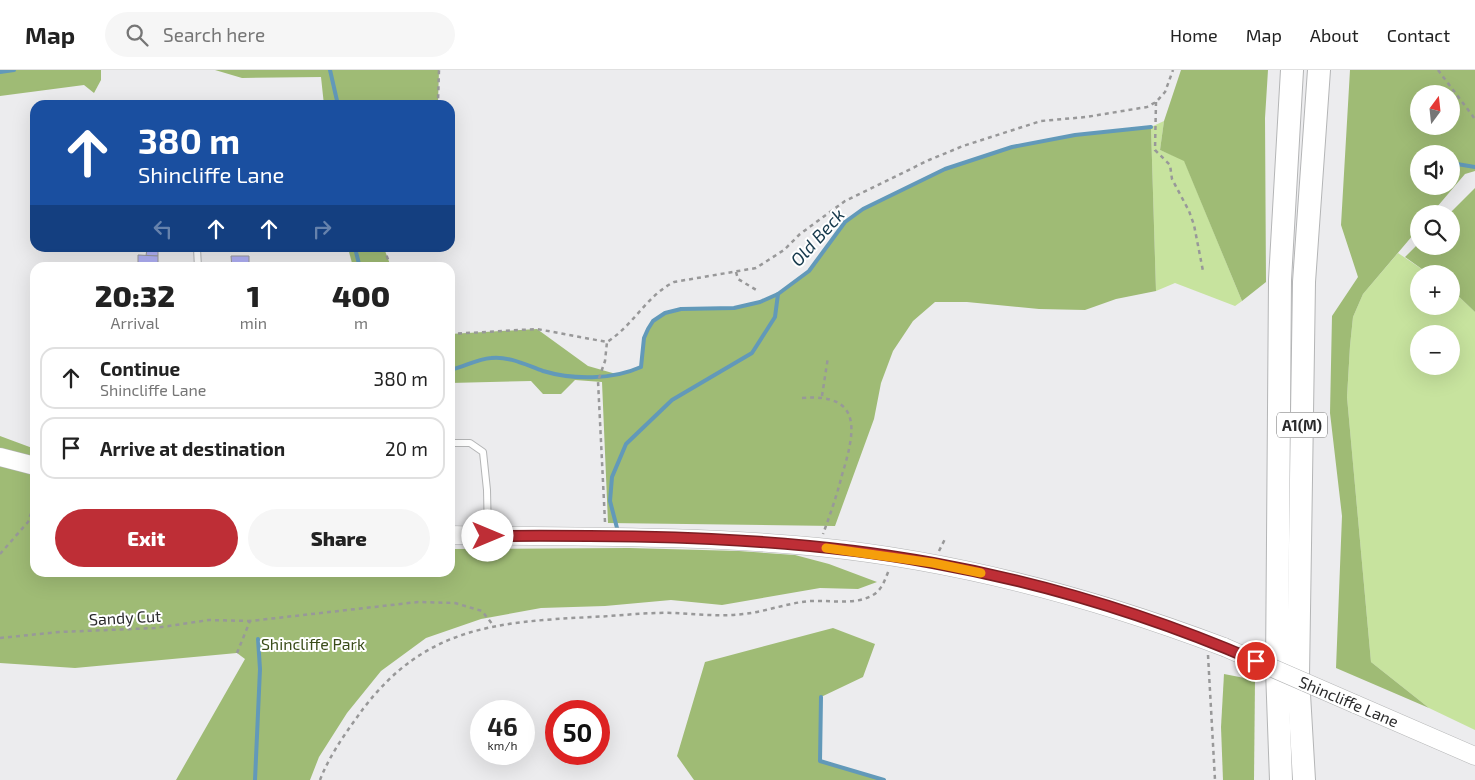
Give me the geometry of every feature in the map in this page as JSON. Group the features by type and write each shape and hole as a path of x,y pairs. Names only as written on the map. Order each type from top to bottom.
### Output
{"highway":[{"name":"A1(M)","path":"1281,780 1277,670 1280,280 1292,70"},
{"name":"A1(M)","path":"1304,780 1298,677 1304,282 1319,70"}],"main road":[{"path":"0,456 30,465"},
{"name":"Shincliffe Lane","path":"455,535 604,536 819,547 892,557 1005,578 1132,613 1216,644 1475,756"}],"lane":[{"path":"455,442 470,443 482,452 487,490 488,536"}],"path":[{"path":"438,100 440,70"},
{"path":"604,536 598,381 607,342 630,324 662,288 674,282 695,277 756,268 769,261 800,234 845,201 929,160 1041,121 1139,109 1156,102 1165,92 1173,70"},
{"path":"1438,70 1475,119"},
{"path":"1156,102 1155,150 1170,165 1172,179 1189,211 1194,225 1203,271"},
{"path":"736,272 738,279 758,290"},
{"path":"455,334 537,329 607,342"},
{"path":"822,396 828,357"},
{"path":"802,398 822,396 835,401 847,410 852,424 851,444 819,547"},
{"path":"0,554 28,522 30,516"},
{"path":"320,780 324,768 348,729 378,690 408,662 454,637 493,625 545,618 641,614 741,614 770,610 802,602 854,600 873,595 882,586 892,557"},
{"name":"Sandy Cut","path":"0,638 59,632 156,628 209,620 250,621 418,602 455,603 482,611 493,625"},
{"path":"238,653 250,621"},
{"path":"1215,780 1207,662 1216,644"}],"green space":[{"path":"0,70 101,70 101,80 94,93 84,85 0,96"},
{"path":"215,70 439,70 438,100 323,100 321,77 242,78"},
{"path":"1181,70 1268,70 1265,118 1266,282 1242,301 1184,161 1160,150 1164,121"},
{"path":"1350,70 1475,70 1475,171 1465,174 1460,180 1460,145 1410,145 1410,195 1447,195 1439,205 1410,205 1410,239 1363,294 1353,317 1350,346 1347,397 1371,662 1429,708 1336,668 1342,516 1330,413 1332,316 1358,277 1341,225"},
{"path":"1164,121 1160,150 1184,160 1242,301 1235,306 1175,283 1156,291 1151,127"},
{"path":"1151,127 1156,291 1116,299 1085,310 1039,309 967,302 935,302 913,321 893,351 881,383 874,419 835,526 608,523 602,382 575,380 561,394 543,394 531,381 455,383 455,334 537,329 588,366 616,374 641,367 644,338 648,329 653,321 665,313 681,309 734,308 760,302 777,294 809,271 845,222 863,209 945,169 1012,147 1075,135"},
{"path":"1475,188 1475,312 1460,298 1460,265 1416,265 1405,257 1410,252 1410,255 1460,255 1460,205 1458,205"},
{"path":"349,252 385,252 389,262 352,262"},
{"path":"1398,253 1416,265 1410,265 1410,315 1460,315 1460,298 1475,312 1475,730 1429,708 1371,662 1347,397 1353,317 1363,294"},
{"name":"Shincliffe Park","path":"0,436 30,447 30,577 455,577 455,549 629,548 739,551 795,555 829,564 877,582 858,589 820,588 722,605 671,600 605,606 541,608 481,619 426,638 381,671 347,713 319,757 310,780 176,780 245,659 237,653 75,668 0,663"},
{"path":"833,628 875,644 863,677 821,697 820,761 884,780 694,780 677,756 705,662"},
{"path":"1224,674 1255,680 1254,780 1223,780 1221,727"}],"building":[{"path":"146,252 158,252 158,256 146,256"},
{"path":"138,255 158,256 158,262 138,262"},
{"path":"231,256 249,256 249,262 232,262"}],"waterway":[{"name":"Old Beck","path":"0,72 14,70"},
{"name":"Old Beck","path":"330,70 337,100"},
{"name":"Old Beck","path":"455,368 481,360 498,358 567,376 605,376 630,371 641,367 644,338 653,321 665,313 681,309 734,308 760,302 778,294 809,271 845,222 863,209 945,169 1012,147 1075,135 1151,127"},
{"name":"Old Beck","path":"1460,164 1475,167"},
{"name":"Old Beck","path":"356,252 358,262"},
{"path":"617,528 610,501 612,477 626,444 672,400 752,353 775,317 778,294"},
{"path":"255,780 260,669 258,639"},
{"path":"821,697 820,761 884,780"}],"slow traffic":[{"path":"826,548 933,563 981,573"}],"route":[{"path":"488,536 604,536 759,542 819,547 933,563 1014,580 1132,613 1224,647 1256,661"}]}
